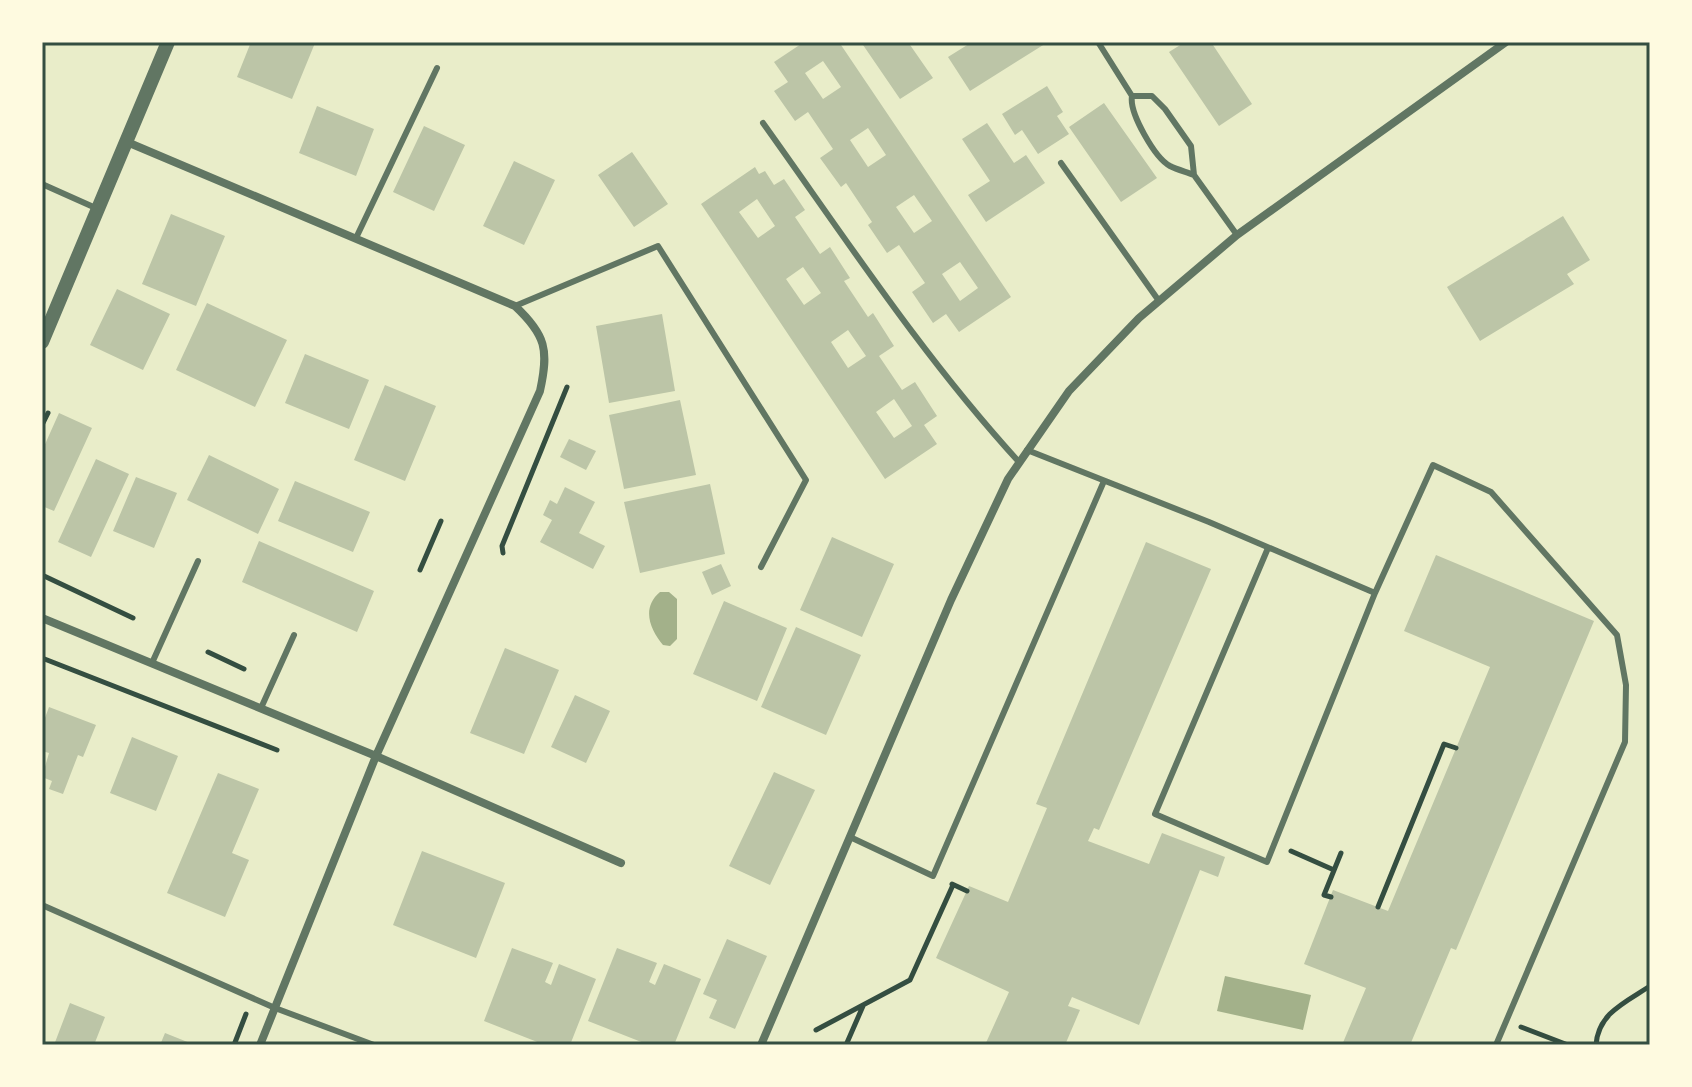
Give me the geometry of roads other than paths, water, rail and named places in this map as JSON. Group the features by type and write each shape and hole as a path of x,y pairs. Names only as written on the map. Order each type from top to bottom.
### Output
{"street":[{"path":"42,342 168,42"},
{"path":"761,1045 951,600 1008,479 1069,391 1139,318 1237,235 1506,42"},
{"path":"127,142 515,306 535,325 543,345 546,366 540,391 376,756 260,1045"},
{"path":"42,618 376,756 621,863"}],"lane":[{"path":"1098,42 1132,96 1131,104 1139,125 1167,165 1194,175"},
{"path":"356,238 437,68"},
{"path":"1132,96 1152,96 1165,109 1191,146 1194,175 1237,235"},
{"path":"763,123 911,333 974,413 1019,462"},
{"path":"1061,163 1159,301"},
{"path":"42,184 98,209"},
{"path":"515,306 658,246 806,480 761,567"},
{"path":"1027,450 1375,593"},
{"path":"1268,548 1155,814 1267,862 1375,593 1433,465 1491,492 1617,635 1626,685 1625,742 1496,1045"},
{"path":"850,837 933,876 1104,481"},
{"path":"152,663 198,561"},
{"path":"261,708 294,635"},
{"path":"42,905 275,1008 374,1045"}]}
